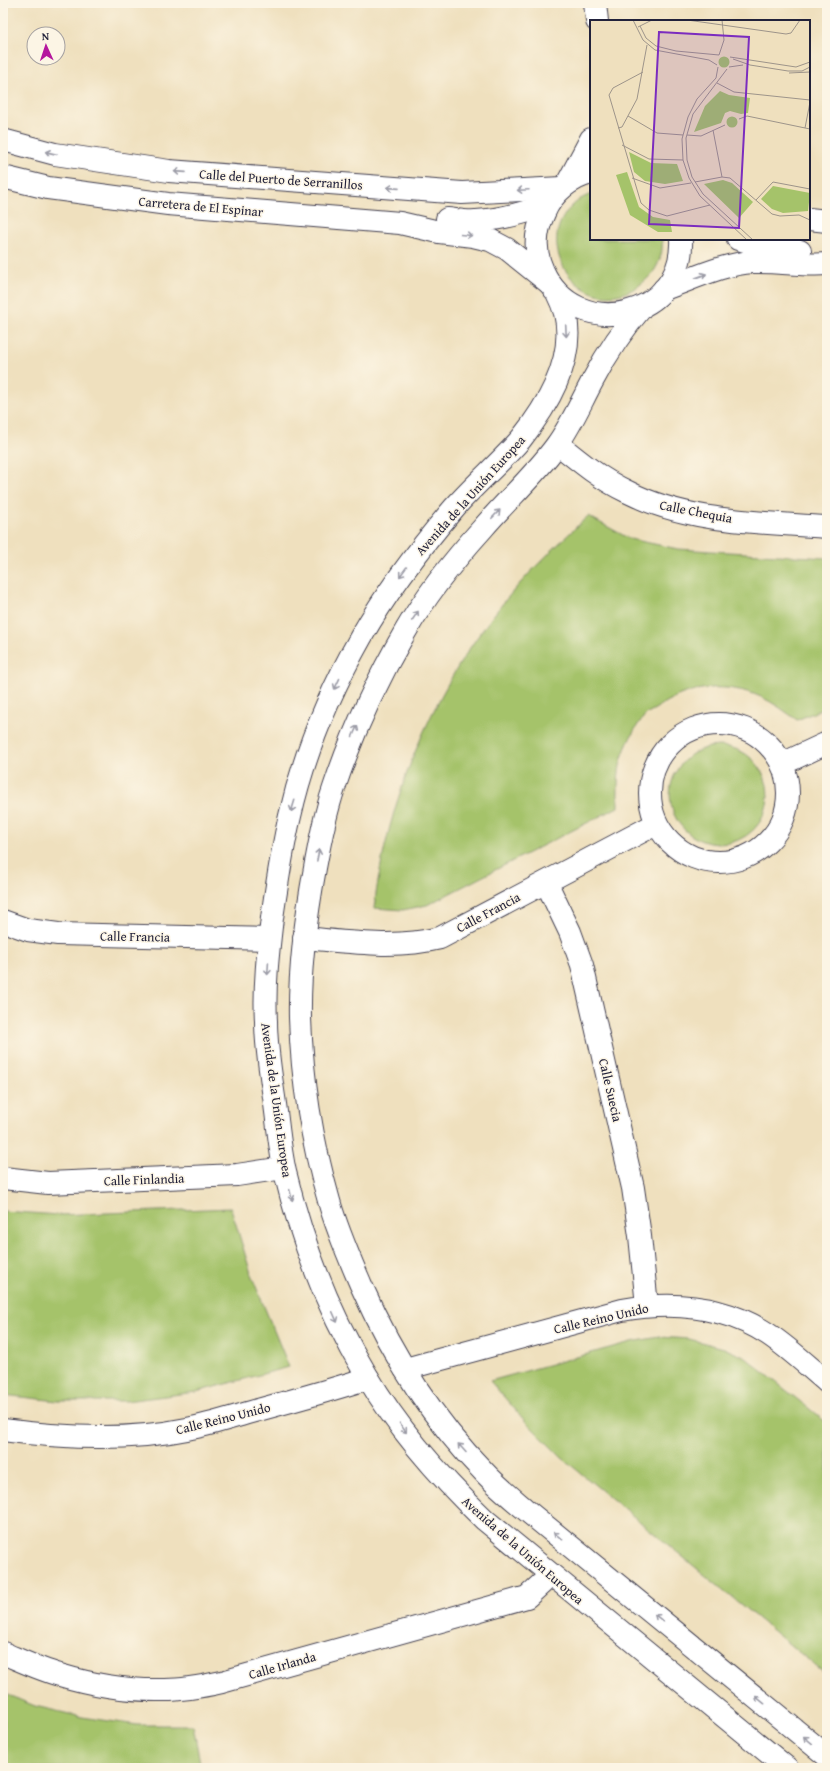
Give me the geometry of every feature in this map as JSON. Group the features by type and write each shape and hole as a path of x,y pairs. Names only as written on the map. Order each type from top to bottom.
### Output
{"street":[{"path":"595,3 597,20"},
{"name":"Calle del Puerto de Serranillos","path":"3,140 55,154 169,171 462,193 565,186"},
{"path":"547,205 565,186 590,141"},
{"path":"565,186 590,174"},
{"name":"Carretera de El Espinar","path":"3,177 48,188 168,204 400,223 439,232 473,236 490,240 516,256 568,302 580,309 600,315 620,314 643,306"},
{"name":"Carretera de El Espinar","path":"400,223 442,219 475,221 494,220 547,205"},
{"name":"Avenida de la Unión Europea","path":"547,205 539,224 536,245 539,263 564,312 567,333 565,356 550,395 520,439 460,502 404,570 361,637 338,681 319,724 290,815 276,888 270,939 266,1021 269,1063 284,1168 306,1244 320,1283 343,1334 368,1378 416,1446 460,1496 495,1529 787,1768"},
{"path":"810,219 827,221"},
{"path":"681,240 679,259 674,275 664,289 654,299 643,306 622,330 558,444 531,478 483,528 445,573 406,629 375,687 350,742 333,791 321,839 310,894 304,938 300,1016 302,1059 319,1164 329,1204 346,1251 376,1318 405,1369 457,1443 486,1474 526,1510 827,1756"},
{"path":"741,240 755,244 827,256"},
{"path":"664,289 730,265 752,262 811,265 827,264"},
{"name":"Calle Chequia","path":"558,444 608,481 628,493 654,503 681,511 722,518 827,527"},
{"path":"710,724 732,725 753,732 770,745 782,764 789,787 787,811 777,833 760,850 738,861 714,863 690,857 670,844 656,824 649,803 650,781 657,760 671,743 689,731 710,724"},
{"path":"782,764 827,743"},
{"name":"Calle Francia","path":"304,938 377,944 420,943 440,938 656,824"},
{"name":"Calle Suecia","path":"546,882 566,923 582,965 633,1188 640,1236 647,1306"},
{"name":"Calle Francia","path":"3,921 28,930 58,934 270,939"},
{"name":"Calle Finlandia","path":"3,1178 48,1183 237,1175 284,1168"},
{"name":"Calle Reino Unido","path":"405,1369 622,1310 647,1306 676,1305 702,1308 726,1314 748,1322 769,1335 827,1382"},
{"name":"Calle Reino Unido","path":"3,1430 43,1435 86,1437 141,1434 186,1429 323,1392 368,1378"},
{"name":"Calle Irlanda","path":"3,1653 60,1675 101,1684 138,1689 166,1690 194,1688 222,1682 527,1597 551,1575"}],"green space":[{"path":"590,194 590,240 662,240 661,255 655,270 648,278 626,292 605,296 585,289 570,276 560,259 557,239 562,219 582,198"},
{"path":"588,516 630,539 678,549 827,558 827,707 797,720 761,697 734,689 706,688 680,695 667,701 647,714 640,722 625,748 619,770 618,807 427,905 403,910 374,908 380,869 389,829 401,790 415,752 432,714 451,678 472,644 506,599 540,562"},
{"path":"709,746 729,746 738,749 754,760 765,776 768,785 768,805 765,814 754,830 738,841 729,844 709,844 692,836 684,830 678,822 670,805 670,785 678,768 684,760 692,754"},
{"path":"231,1208 252,1277 289,1367 196,1392 126,1401 58,1401 3,1395 3,1211 58,1215"},
{"path":"659,1337 689,1339 724,1348 746,1358 827,1423 827,1667 823,1672 561,1457 526,1422 490,1381 631,1342"},
{"path":"3,1693 35,1706 82,1717 137,1725 193,1725 201,1768 3,1768"}]}
